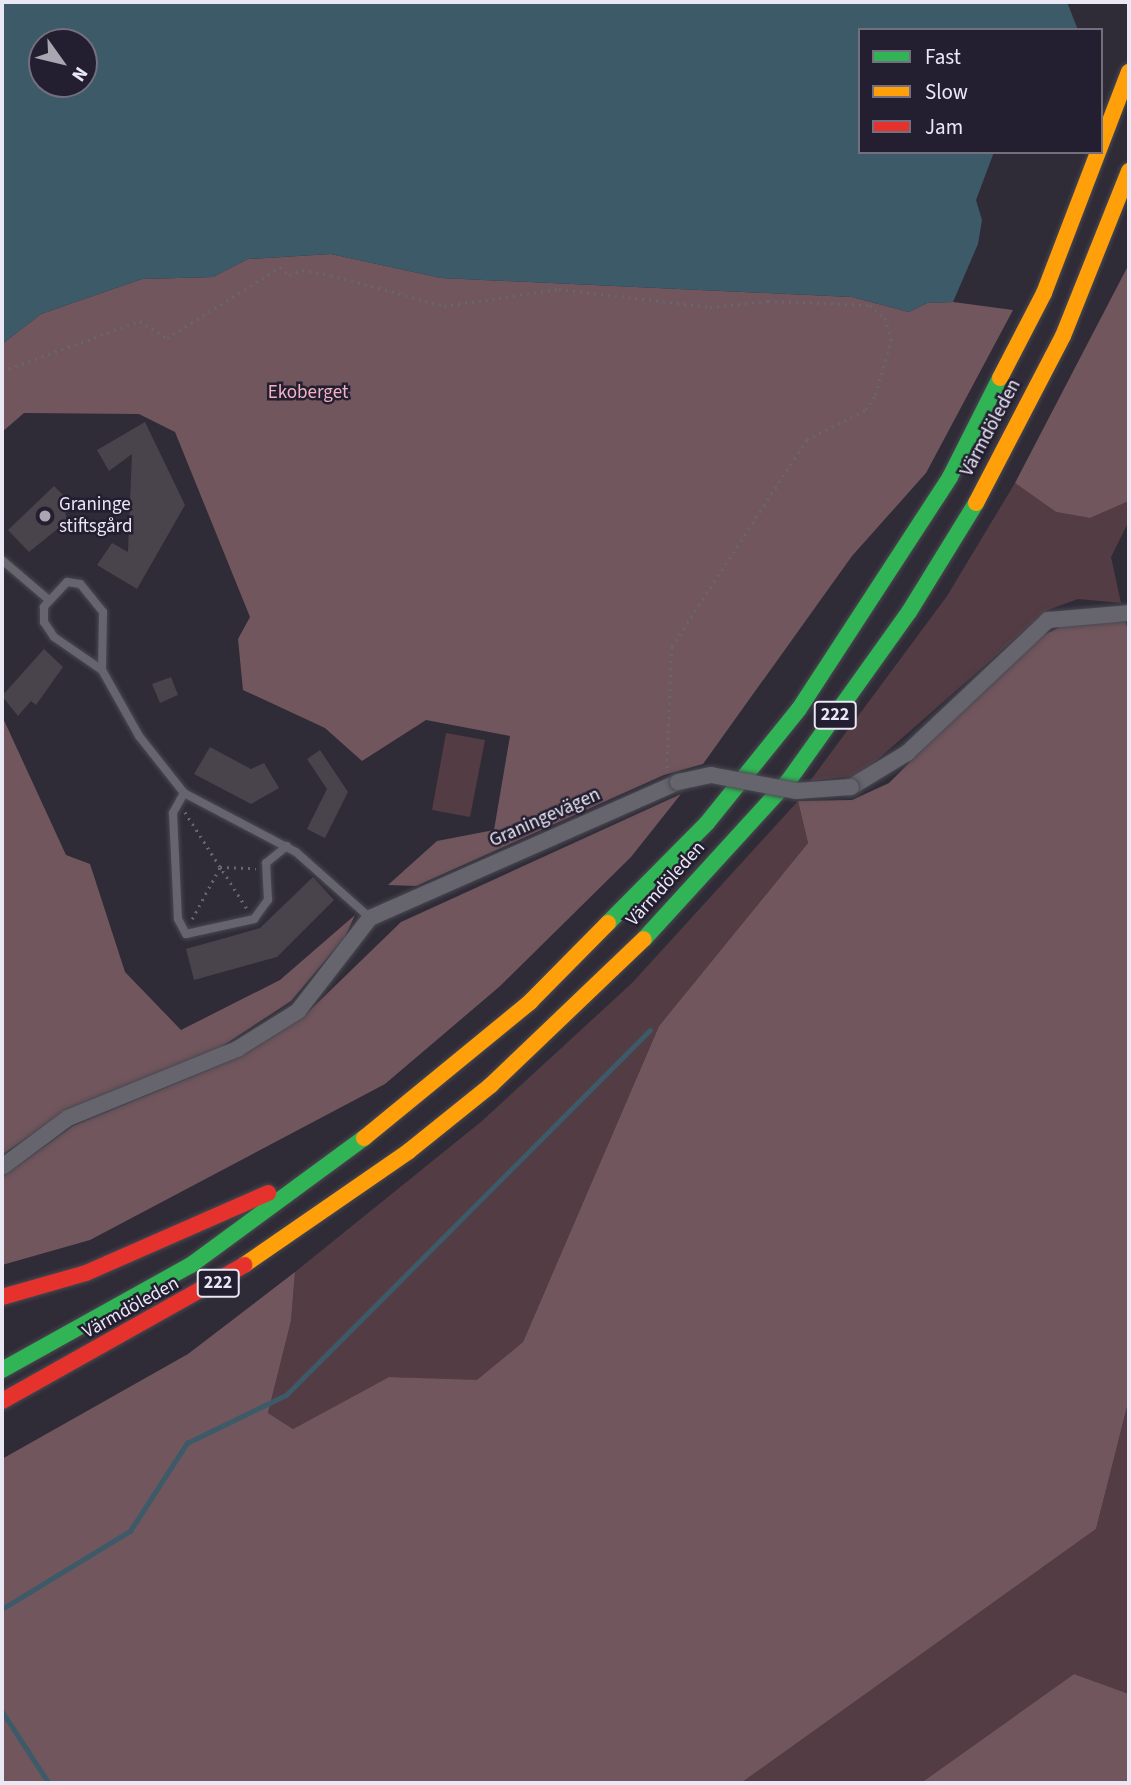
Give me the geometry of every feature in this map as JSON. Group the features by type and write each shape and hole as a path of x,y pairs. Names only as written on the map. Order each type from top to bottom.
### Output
{"highway":[{"name":"Värmdöleden","path":"1103,148 1129,72"},
{"name":"Värmdöleden","path":"2,1370 191,1265 337,1160 509,1021 599,935 707,822 799,709 957,465 1044,293 1101,154"},
{"name":"Värmdöleden","path":"6,1399 233,1273 398,1159 491,1085 656,928 789,780 909,612 981,494 1063,336 1128,175"},
{"path":"2,1297 86,1273 191,1231 337,1160"}],"street":[{"name":"Graningevägen","path":"2,1167 68,1118 237,1048 298,1011 370,918 674,784 711,775 796,791 851,787 907,753 1048,620 1129,612"}],"lane":[{"path":"2,560 49,600"},
{"path":"102,670 105,624 97,601 67,582 49,600 44,622 54,637 102,670 139,736 184,793 287,846 370,918"},
{"path":"184,793 178,801 178,919 185,933 196,936 254,919 268,900 265,869 271,854 287,846"}],"path":[{"path":"2,371 140,321 167,338 280,267 289,275 302,270 331,275 444,306 559,289 710,307 870,305 885,318 892,339 875,397 865,411 807,440 672,647 674,784"},
{"path":"178,801 254,919"},
{"path":"220,867 265,869"},
{"path":"185,933 220,867"}],"shaded area":[{"path":"1015,483 1056,512 1090,518 1129,501 1129,521 1111,557 1121,603 1078,599 1048,610 860,775 810,781 947,596"},
{"path":"446,733 485,740 470,817 432,810"},
{"path":"798,801 808,843 659,1026 523,1342 477,1381 389,1377 293,1429 268,1413 291,1321 295,1272 482,1121 632,983"},
{"path":"1129,1399 1129,1694 1074,1674 921,1783 741,1783 1096,1529"}],"green space":[{"name":"Ekoberget","path":"331,254 441,278 852,297 909,312 927,303 953,302 1013,310 926,473 852,556 703,764 664,775 416,886 388,885 437,841 494,830 510,736 426,720 362,761 325,728 243,690 238,639 250,617 175,432 139,414 24,413 2,432 2,344 41,314 142,279 213,277 248,259"},
{"path":"1129,264 1129,501 1090,518 1056,512 1015,483"},
{"path":"1071,622 1126,622 1129,638 1129,1399 1096,1529 741,1783 2,1783 2,1459 188,1354 295,1272 291,1321 268,1413 293,1429 389,1377 477,1380 523,1342 659,1026 808,843 798,801 852,800 889,783 1031,641"},
{"path":"2,716 66,855 90,864 125,972 181,1030 280,980 355,915 345,937 291,1001 218,1049 69,1109 2,1155"},
{"path":"681,794 631,857 499,987 385,1084 90,1240 2,1265 2,1177 73,1126 239,1057 304,1016 401,922"},
{"path":"1074,1674 1129,1694 1129,1783 921,1783"}],"water":[{"path":"2,2 1067,2 1077,28 858,28 858,154 993,154 976,200 982,220 978,244 953,302 927,303 909,312 852,297 441,278 331,254 248,259 213,277 142,279 41,314 2,344"}],"building":[{"path":"145,422 185,505 137,589 97,565 112,543 128,552 132,454 109,471 97,450"},
{"name":"Graninge stiftsgård","path":"54,486 74,506 65,514 70,519 29,552 8,530"},
{"path":"44,649 63,667 36,705 31,701 18,716 2,696"},
{"path":"171,677 178,695 160,703 152,684"},
{"path":"210,747 251,769 264,763 279,788 251,804 194,774"},
{"path":"320,750 348,792 325,838 307,829 327,789 307,759"},
{"path":"313,877 334,900 277,957 194,980 186,949 260,928"}],"waterway":[{"path":"2,1609 130,1531 187,1443 286,1395 650,1030"},
{"path":"2,1711 49,1783"}],"traffic: fast":[{"path":"608,923 707,823 799,709 950,477 1000,378"},
{"path":"644,939 789,780 909,612 976,503"},
{"path":"2,1370 191,1265 364,1138"}],"traffic: slow":[{"path":"1103,140 1129,72"},
{"path":"1000,378 1044,293 1097,154"},
{"path":"976,503 1063,336 1129,171"},
{"path":"364,1138 530,1002 608,923"},
{"path":"244,1265 409,1151 491,1085 644,939"}],"traffic: jam":[{"path":"2,1297 86,1273 268,1193"},
{"path":"2,1401 244,1265"}],"place":[{"name":"Graninge stiftsgård","path":"45,516"}]}
